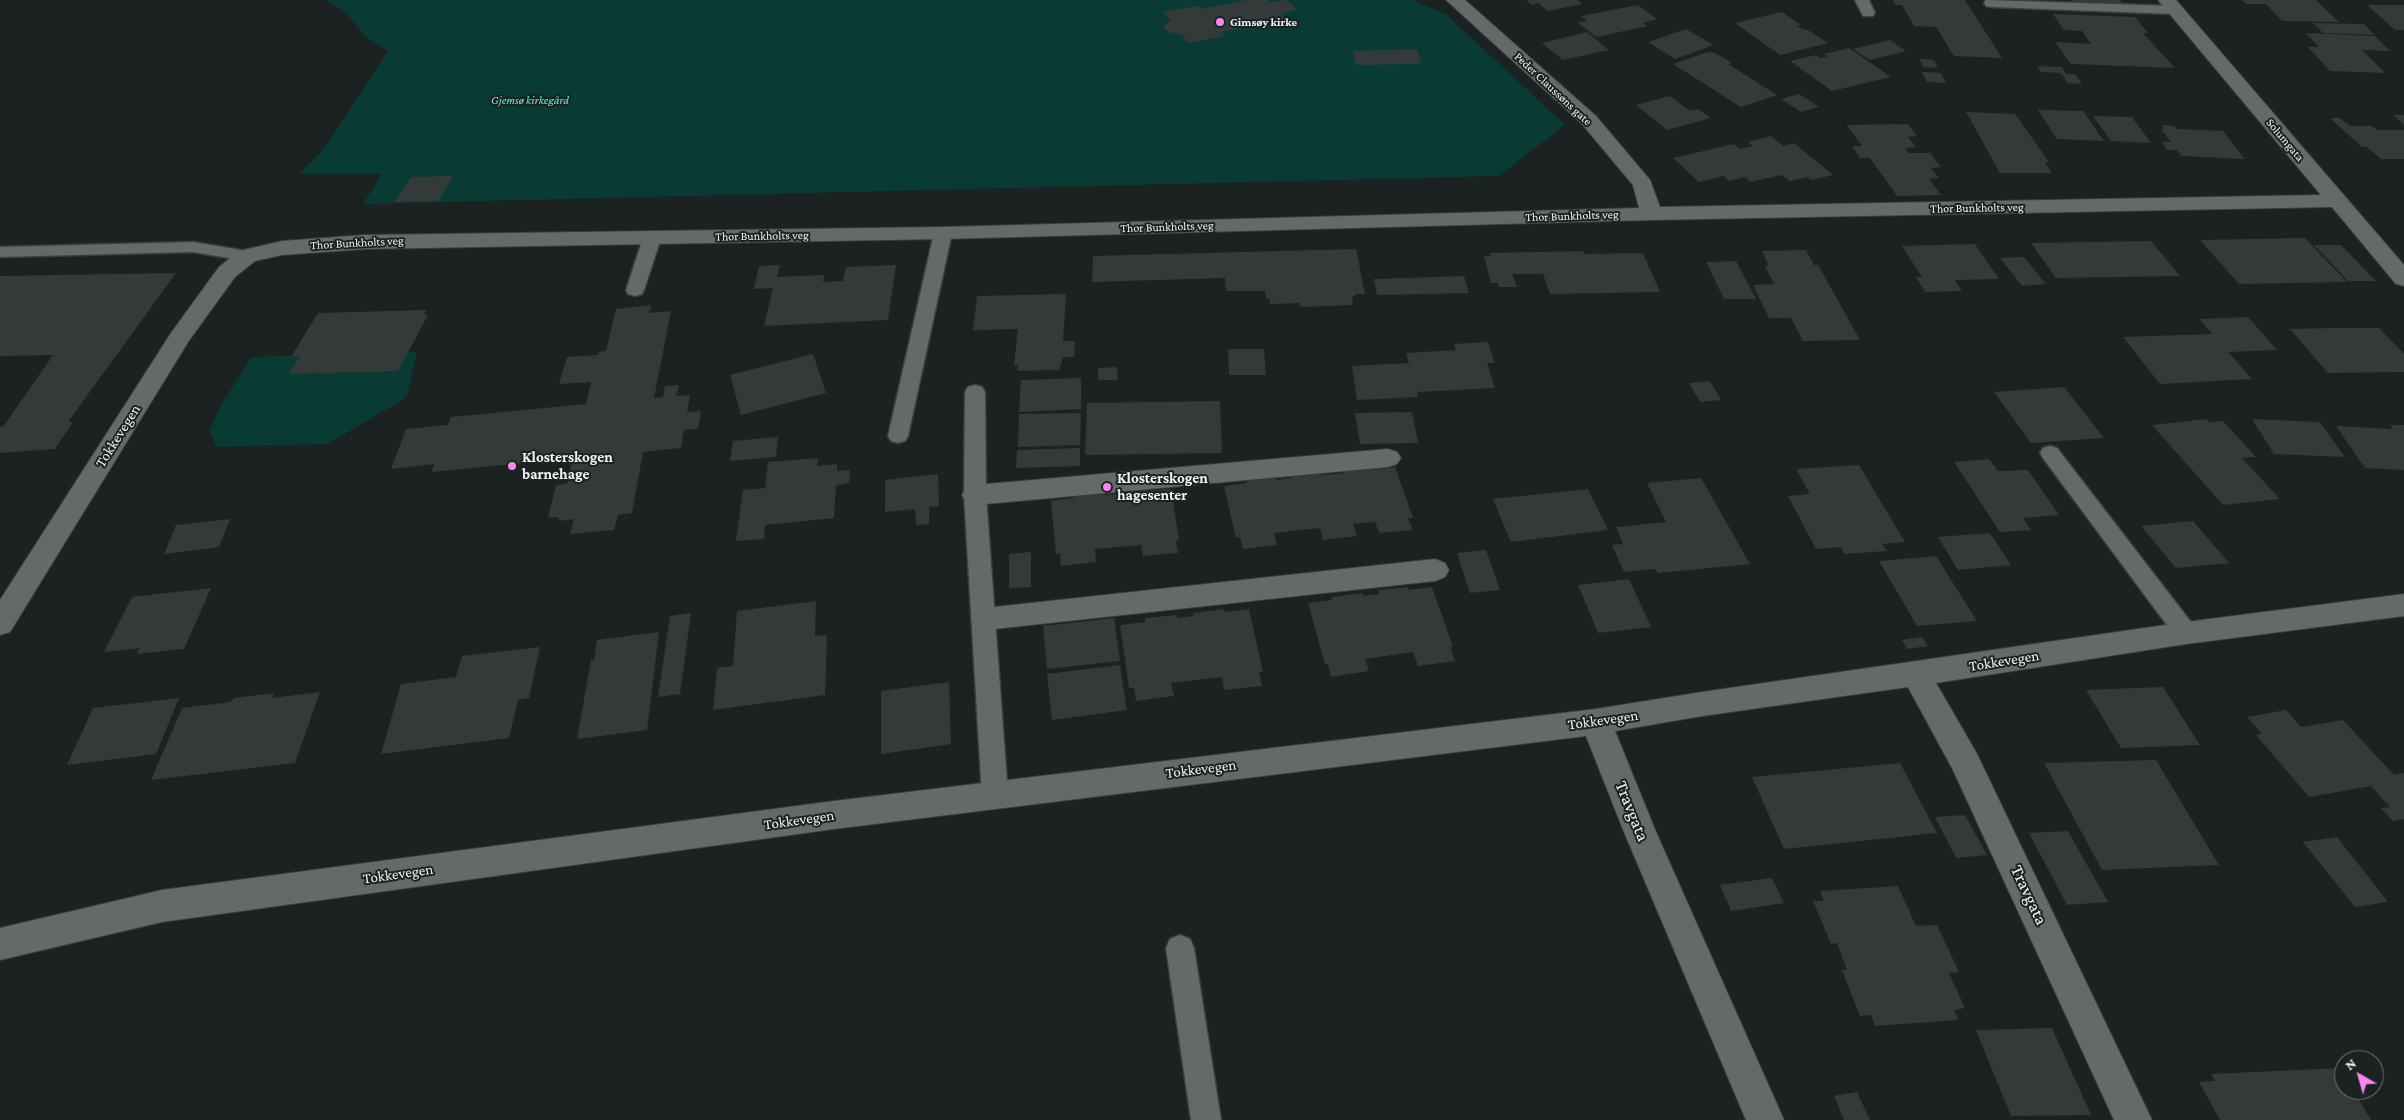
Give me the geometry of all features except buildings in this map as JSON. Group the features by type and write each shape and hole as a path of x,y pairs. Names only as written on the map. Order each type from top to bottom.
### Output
{"street":[{"name":"Peder Claussøns gate","path":"1455,0 1589,120 1643,184 1651,214"},
{"name":"Solumgata","path":"2170,5 2404,279"},
{"name":"Thor Bunkholts veg","path":"247,256 282,248 364,242 943,234 1651,214 2336,201"},
{"name":"Tokkevegen","path":"0,624 179,338 226,272 247,256"},
{"path":"975,495 1388,458"},
{"path":"984,619 1435,570"},
{"name":"Tokkevegen","path":"0,944 162,906 824,816 1368,748 1596,722 1702,704 2186,633 2404,605"},
{"name":"Travgata","path":"1916,674 1966,763 2133,1120"},
{"name":"Travgata","path":"1596,722 1640,832 1765,1120"}],"lane":[{"path":"1991,3 2170,5"},
{"path":"898,436 943,234"},
{"path":"635,290 652,238"},
{"name":"Thor Bunkholts veg","path":"0,252 193,247 247,256"},
{"path":"975,392 975,495 995,796"},
{"path":"2050,453 2186,633"},
{"path":"1180,948 1206,1120"}],"green space":[{"name":"Gjemsø kirkegård","path":"326,0 1413,0 1446,14 1565,125 1499,176 363,204 382,174 299,174 323,150 388,51 366,37 346,13"},
{"path":"417,352 407,397 328,444 217,447 209,431 222,403 252,357"}],"place":[{"name":"Gimsøy kirke","path":"1220,22"},
{"name":"Klosterskogen barnehage","path":"512,466"},
{"name":"Klosterskogen hagesenter","path":"1107,487"}]}
